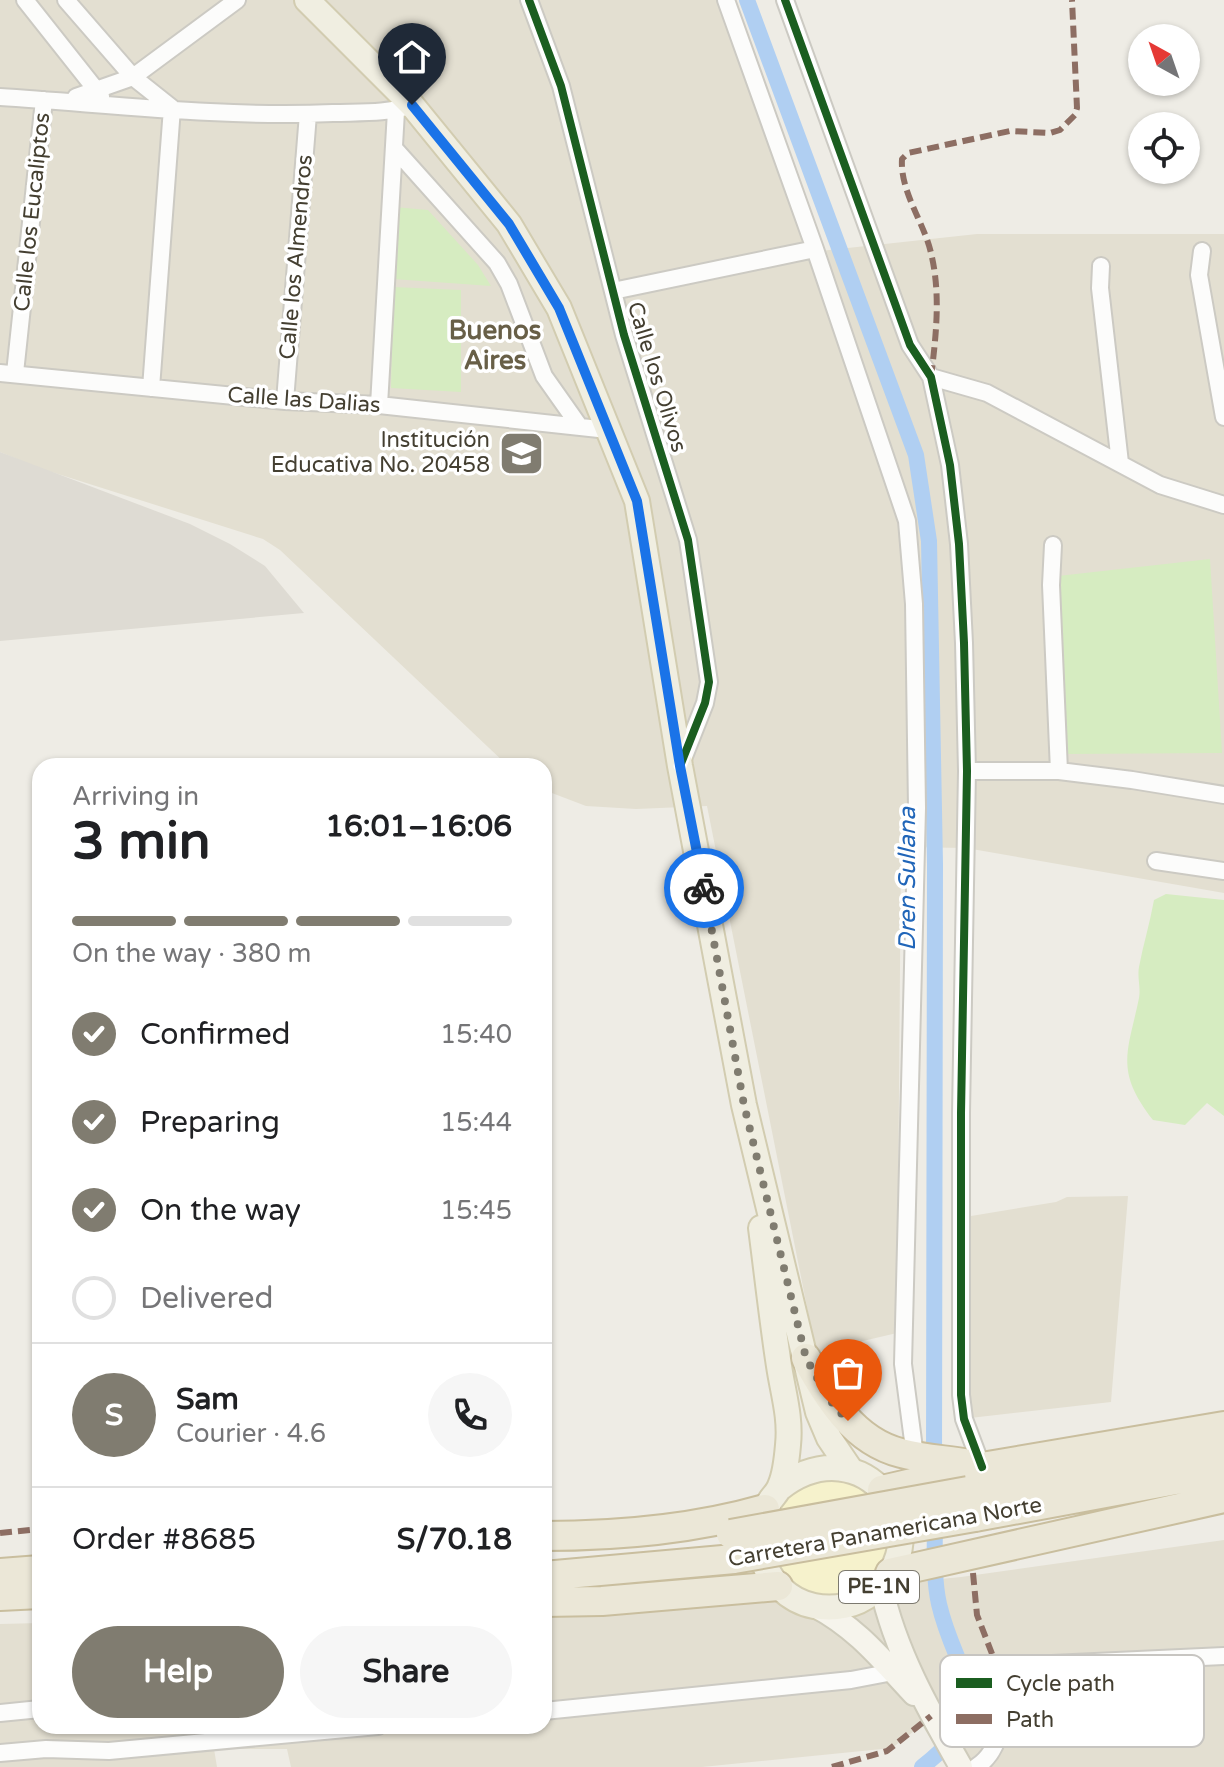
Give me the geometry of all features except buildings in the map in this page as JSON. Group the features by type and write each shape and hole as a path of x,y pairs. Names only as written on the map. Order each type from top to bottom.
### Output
{"highway":[{"path":"806,1358 829,1399 852,1425 872,1440 947,1476"},
{"path":"882,1490 1224,1426"},
{"name":"Carretera Panamericana Norte","path":"552,1575 732,1546 947,1476 1224,1449"},
{"name":"Carretera Panamericana Norte","path":"947,1476 1224,1471"},
{"path":"552,1536 636,1531 724,1519 772,1498"},
{"path":"886,1579 922,1565 1224,1498"},
{"name":"Carretera Panamericana Norte","path":"552,1549 637,1544 732,1546"},
{"path":"0,1573 32,1571"},
{"path":"552,1602 602,1601 778,1586"},
{"path":"0,1596 32,1594"}],"main road":[{"path":"307,0 509,224 559,308 637,501 680,766 744,1105 818,1412 829,1438 850,1469"},
{"path":"744,1105 779,1368 789,1419 788,1446 760,1525 759,1542 768,1573 778,1586"},
{"path":"772,1498 795,1476 812,1469 831,1467 862,1474 882,1490"},
{"name":"PE-1N","path":"778,1586 801,1602 815,1606 833,1608 867,1597 886,1579 899,1549 899,1524 882,1490"},
{"path":"886,1579 888,1620 925,1706 940,1732"},
{"path":"815,1606 840,1619 925,1706"},
{"path":"951,1747 964,1764"}],"street":[{"path":"25,0 102,97"},
{"path":"66,0 133,77 172,108"},
{"path":"102,97 237,0"},
{"name":"Calle los Olivos","path":"529,0 561,86 613,291 688,540 709,682 705,703 680,766"},
{"path":"726,0 907,521 914,604 917,820 903,1364 947,1476"},
{"path":"785,0 910,345 931,377 950,465 959,544 967,771 961,1113 961,1395 964,1419 947,1476"},
{"path":"0,97 65,101 102,97 172,108 241,114 308,114 404,108 394,148 379,405"},
{"name":"Calle los Eucaliptos","path":"8,373 44,100"},
{"path":"151,388 172,108"},
{"name":"Calle los Almendros","path":"285,401 308,114"},
{"path":"394,148 497,263 509,284 544,376 580,427"},
{"path":"613,291 815,249"},
{"path":"1202,251 1199,275 1224,417"},
{"path":"1101,266 1100,288 1120,463"},
{"name":"Calle las Dalias","path":"8,373 285,401 379,405 608,430"},
{"path":"931,377 987,393 1168,489 1224,505"},
{"path":"1053,545 1051,585 1059,771"},
{"path":"967,771 1059,771 1224,795"},
{"path":"1156,861 1224,871"},
{"path":"1204,1657 1224,1656"},
{"path":"552,1710 851,1680 893,1672"},
{"path":"0,1713 32,1710"},
{"path":"0,1753 46,1749 109,1751 292,1734"},
{"path":"964,1764 992,1751 994,1747"}],"shaded area":[{"path":"0,0 723,0 820,251 977,234 1224,234 1224,893 966,848 901,847 897,1333 816,1352 707,806 636,809 586,806 552,793 552,758 500,758 280,550 263,539 39,468 0,452"},
{"path":"0,452 190,524 230,544 265,566 304,613 0,641"},
{"path":"1128,1196 1111,1402 970,1418 971,1216 1056,1202 1067,1197"},
{"path":"1224,1540 1224,1767 948,1767 922,1725 892,1748 702,1767 291,1767 287,1749 214,1749 217,1767 0,1767 0,1624 32,1623 32,1734 552,1734 552,1617 961,1577"}],"green space":[{"path":"394,207 428,210 478,265 491,286 393,279"},
{"path":"393,287 461,290 461,392 391,388"},
{"path":"1210,559 1222,753 1065,754 1058,576"},
{"path":"1166,894 1224,900 1224,1116 1207,1103 1185,1125 1153,1120 1133,1087 1127,1060 1139,994 1139,967 1154,900"}],"sand":[{"path":"838,1476 875,1492 894,1549 881,1574 871,1585 825,1596 804,1590 788,1577 778,1558 774,1537 777,1516 787,1498 807,1484"}],"waterway":[{"name":"Dren Sullana","path":"747,0 916,455 929,541 935,864 934,1467"},
{"name":"Dren Sullana","path":"935,1518 937,1594 956,1655"},
{"name":"Dren Sullana","path":"922,1767 944,1747"}],"marked path":[{"path":"931,377 937,315 934,268 928,241 908,195 902,159 908,153 1010,131 1050,133 1060,130 1075,115 1077,108 1072,0"},
{"path":"0,1533 32,1530"},
{"path":"973,1573 977,1615 992,1655"},
{"path":"832,1767 887,1751 931,1716"}],"cycle path":[{"path":"529,0 561,86 624,335 688,540 709,682 705,703 680,766"},
{"path":"785,0 910,345 931,377 950,465 959,544 967,771 961,1113 961,1395 964,1419 982,1467"}],"way so far":[{"path":"704,888 744,1105 806,1358 829,1399 848,1421"}],"place":[{"name":"Institución Educativa No. 20458","path":"521,453"}],"district":[{"name":"Buenos Aires","path":"495,345"}],"route":[{"path":"412,105 509,224 559,308 637,501 680,766 704,888"}]}
